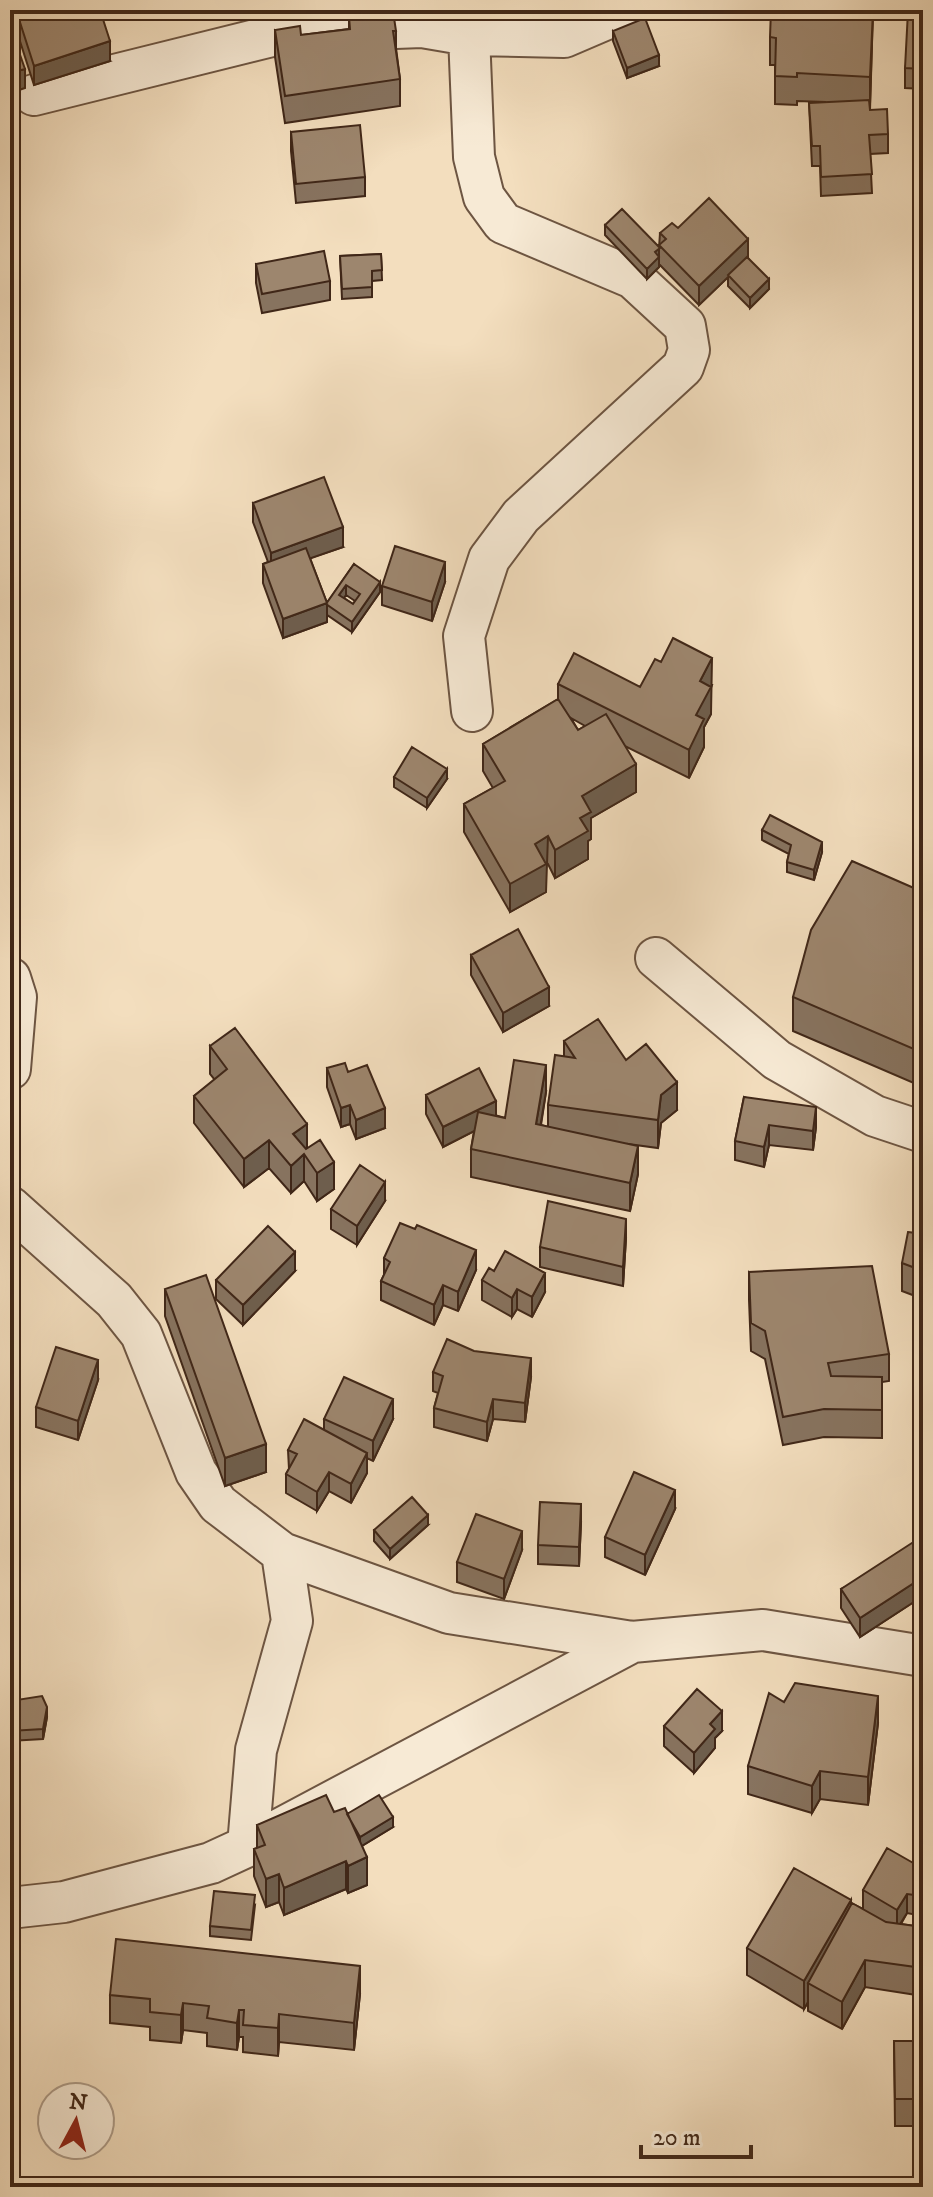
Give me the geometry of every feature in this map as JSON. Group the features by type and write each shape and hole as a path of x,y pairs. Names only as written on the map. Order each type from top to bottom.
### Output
{"street":[{"path":"34,95 288,32 417,18 469,35 564,37 627,10"},
{"path":"469,35 474,157 484,197 503,223 633,278 685,326 689,350 683,367 521,516 489,559 464,636 472,711"},
{"path":"656,958 777,1060 875,1116 923,1132"},
{"path":"10,978 16,997 10,1069"},
{"path":"10,1207 114,1300 141,1334 196,1472 218,1504 282,1553 449,1613 632,1642 763,1630 923,1656"},
{"path":"248,1846 256,1750 292,1621 282,1553"},
{"path":"10,1908 64,1902 211,1863 632,1642"}],"building":[{"path":"38,10 40,17 61,10 100,10 110,41 34,66 18,16"},
{"path":"771,10 873,10 870,77 797,73 797,77 775,76 776,38 770,37"},
{"path":"393,11 400,79 285,96 275,30 300,26 301,35 350,29 349,17"},
{"path":"908,11 923,12 923,69 905,68"},
{"path":"645,18 659,55 627,68 613,31"},
{"path":"10,30 25,69 10,73"},
{"path":"869,100 870,110 887,109 888,134 869,135 872,174 821,177 820,146 812,146 809,103"},
{"path":"360,125 365,177 296,184 291,132"},
{"path":"709,198 748,239 699,286 659,245 666,239 660,233 672,223 678,228"},
{"path":"622,209 660,248 655,252 659,257 647,269 605,225"},
{"path":"324,251 330,281 262,294 256,264"},
{"path":"381,254 382,270 372,271 372,287 342,289 340,256"},
{"path":"747,257 769,279 750,298 728,275"},
{"path":"324,477 343,527 271,553 253,503"},
{"path":"395,546 445,562 432,602 382,586"},
{"path":"306,548 327,603 283,619 263,564"},
{"path":"354,564 380,582 352,622 326,604","holes":["346,585 360,594 353,604 339,595"]},
{"path":"673,638 712,658 700,681 711,687 696,715 704,719 689,750 558,684 574,653 640,687 655,659 661,662"},
{"path":"558,699 578,730 606,714 636,764 582,796 591,812 580,818 588,831 555,850 548,836 535,844 546,864 510,884 464,804 505,781 483,744"},
{"path":"412,747 447,769 427,798 394,777"},
{"path":"770,815 822,842 814,870 787,862 791,845 762,830"},
{"path":"852,861 923,892 923,1053 793,997 811,930"},
{"path":"518,929 549,987 503,1013 471,955"},
{"path":"598,1019 626,1060 646,1044 677,1082 661,1095 658,1120 548,1105 555,1055 575,1058 564,1041"},
{"path":"235,1028 307,1124 293,1134 306,1149 320,1140 334,1162 317,1173 304,1154 291,1166 269,1140 244,1159 194,1096 227,1069 210,1046"},
{"path":"514,1060 546,1065 536,1124 638,1146 630,1183 471,1149 478,1112 505,1118"},
{"path":"345,1063 348,1072 367,1065 385,1108 356,1120 350,1105 341,1108 327,1068"},
{"path":"479,1068 496,1101 443,1127 426,1095"},
{"path":"744,1097 816,1107 813,1131 769,1125 764,1147 735,1141"},
{"path":"360,1165 385,1182 357,1226 331,1209"},
{"path":"548,1201 626,1219 623,1267 540,1247"},
{"path":"400,1223 415,1229 417,1225 476,1250 458,1292 443,1285 434,1305 381,1281 390,1262 384,1258"},
{"path":"268,1226 295,1252 243,1305 216,1280"},
{"path":"908,1232 923,1234 923,1271 902,1263"},
{"path":"505,1251 545,1273 532,1297 517,1289 512,1298 482,1280 489,1268 494,1271"},
{"path":"872,1266 889,1354 828,1363 831,1376 882,1377 882,1410 824,1409 783,1417 765,1331 751,1323 749,1272"},
{"path":"206,1275 266,1444 225,1458 165,1289"},
{"path":"447,1339 474,1351 531,1358 525,1403 493,1399 487,1422 434,1408 443,1376 433,1372"},
{"path":"56,1347 98,1360 78,1421 36,1407"},
{"path":"344,1377 393,1399 373,1441 324,1419"},
{"path":"304,1419 367,1453 351,1484 329,1472 317,1492 286,1474 297,1454 288,1450"},
{"path":"923,1441 923,1499 914,1498"},
{"path":"634,1472 675,1490 645,1555 605,1537"},
{"path":"412,1497 428,1515 390,1549 374,1530"},
{"path":"540,1502 581,1504 579,1547 538,1545"},
{"path":"476,1514 522,1531 504,1579 457,1562"},
{"path":"915,1541 923,1552 923,1577 860,1618 841,1589"},
{"path":"795,1683 878,1696 868,1777 820,1771 812,1786 748,1766 769,1693 784,1702"},
{"path":"697,1689 722,1711 710,1724 715,1729 694,1753 664,1726"},
{"path":"42,1696 47,1707 43,1729 10,1731 10,1701"},
{"path":"326,1795 334,1812 345,1808 367,1857 348,1866 346,1861 284,1888 279,1874 266,1879 254,1849 265,1845 257,1825"},
{"path":"379,1795 393,1817 360,1837 347,1814"},
{"path":"887,1848 922,1868 919,1873 923,1874 923,1896 907,1894 897,1910 863,1890"},
{"path":"794,1868 851,1900 804,1981 747,1948"},
{"path":"214,1891 255,1895 251,1930 210,1926"},
{"path":"852,1903 886,1922 923,1927 923,1968 865,1960 842,2002 808,1983"},
{"path":"116,1939 360,1966 354,2023 279,2014 278,2028 243,2025 244,2010 239,2010 237,2023 207,2018 209,2006 183,2003 181,2015 150,2012 150,1999 110,1995"},
{"path":"894,2041 923,2041 923,2099 895,2099"}]}
